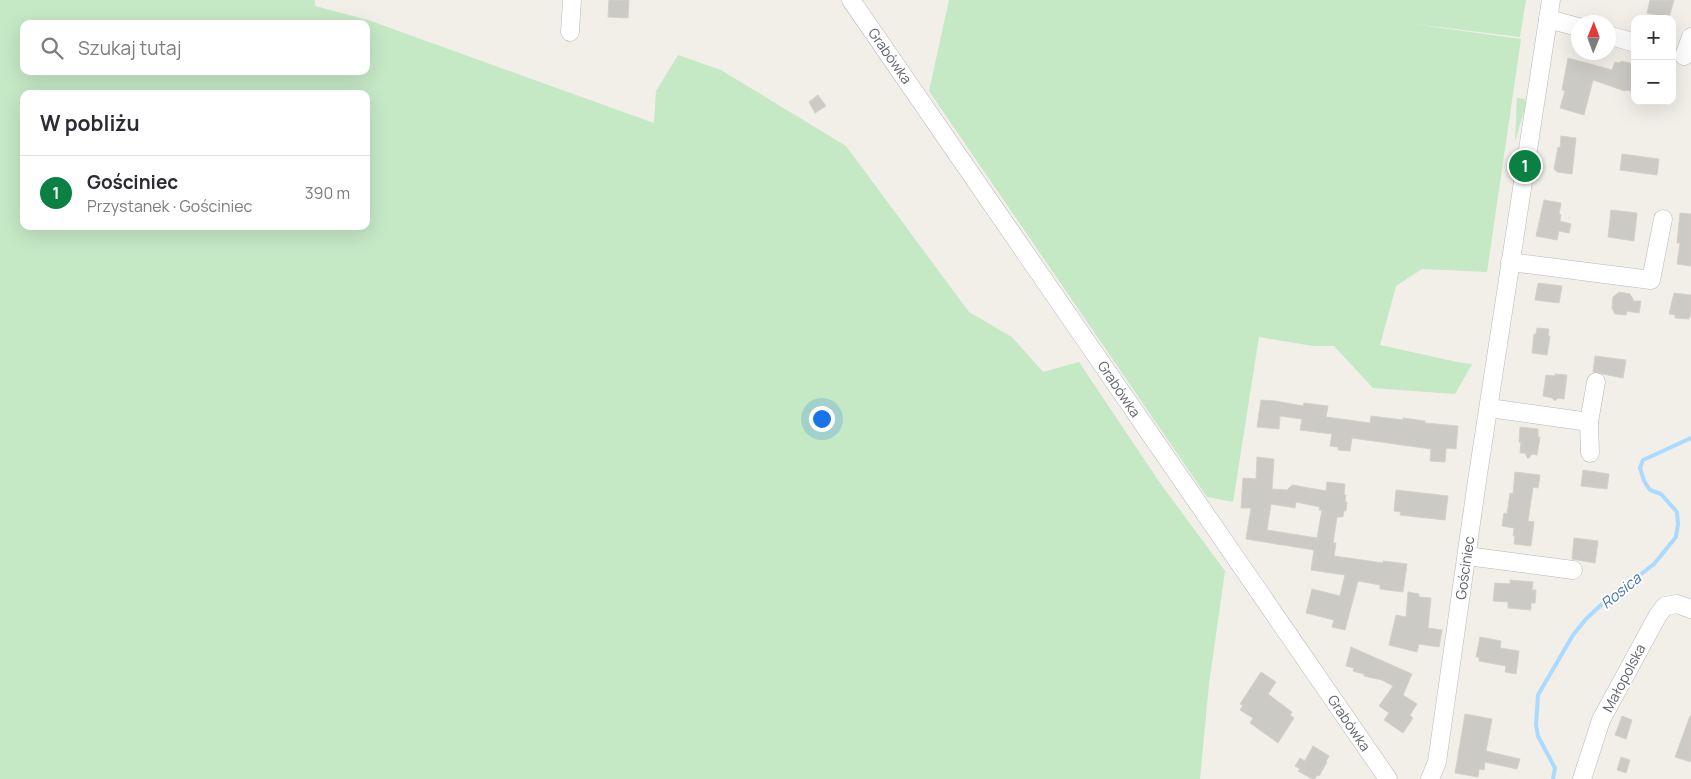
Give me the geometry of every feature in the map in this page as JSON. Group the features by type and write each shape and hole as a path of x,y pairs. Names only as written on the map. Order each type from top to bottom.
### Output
{"street":[{"path":"570,32 572,0"},
{"name":"Grabówka","path":"851,0 1388,779"},
{"name":"Gościniec","path":"1430,779 1438,762 1510,262 1551,0"},
{"path":"1548,19 1571,25"},
{"path":"1682,55 1691,37"},
{"path":"1616,38 1631,41"},
{"path":"1510,262 1650,280 1663,219"},
{"path":"1590,453 1589,422 1596,382"},
{"path":"1489,408 1589,422"},
{"path":"1467,556 1574,570"},
{"name":"Małopolska","path":"1582,779 1601,720 1658,615 1665,606 1677,604 1691,609"}],"green space":[{"path":"0,0 315,0 315,6 368,20 20,20 20,75 370,75 370,21 654,123 656,91 678,55 721,70 846,146 969,312 1012,337 1043,372 1079,362 1160,483 1225,571 1209,684 1200,779 0,779"},
{"path":"949,0 1526,0 1520,37 1405,23 1521,39 1487,272 1422,269 1396,286 1380,345 1472,364 1455,394 1373,388 1334,346 1313,346 1259,337 1233,502 1207,497 929,91"},
{"path":"1517,98 1525,99 1526,103 1515,139"}],"building":[{"path":"609,0 629,0 628,18 608,17"},
{"path":"1650,0 1674,0 1670,15 1647,13"},
{"path":"1568,58 1612,70 1615,62 1620,63 1621,61 1631,64 1631,91 1625,91 1593,80 1584,115 1560,108 1565,91 1562,90"},
{"path":"818,95 826,106 815,113 809,102"},
{"path":"1561,136 1576,138 1572,174 1557,172 1554,169 1558,147 1560,148"},
{"path":"1622,154 1659,159 1657,175 1620,170"},
{"path":"1544,200 1561,203 1560,221 1571,224 1569,233 1559,231 1557,240 1536,236"},
{"path":"1611,210 1637,213 1634,241 1608,237"},
{"path":"1680,213 1691,214 1691,266 1677,264 1680,243 1677,243"},
{"path":"1538,283 1562,286 1559,303 1535,300"},
{"path":"1619,292 1630,294 1634,301 1641,301 1639,313 1627,311 1626,315 1615,314 1612,308 1613,297"},
{"path":"1674,293 1691,295 1691,317 1689,316 1689,319 1675,318 1675,315 1669,314"},
{"path":"1537,328 1549,329 1548,336 1550,336 1547,355 1532,353 1534,334 1536,334"},
{"path":"1595,356 1626,360 1623,378 1593,372"},
{"path":"1555,374 1567,375 1564,399 1558,398 1555,401 1552,398 1543,396 1546,375 1555,376"},
{"path":"1261,400 1303,406 1304,403 1328,406 1326,417 1370,423 1371,416 1403,420 1403,418 1425,421 1425,423 1458,426 1456,449 1446,448 1445,462 1430,461 1431,449 1352,438 1350,451 1338,450 1338,447 1330,446 1332,434 1300,430 1302,419 1280,416 1279,429 1257,427"},
{"path":"1520,427 1538,429 1538,437 1540,437 1537,455 1532,454 1528,459 1525,453 1520,453"},
{"path":"1257,457 1274,459 1272,489 1287,490 1292,485 1326,491 1327,482 1345,484 1346,511 1344,511 1343,517 1337,517 1333,543 1336,543 1334,556 1383,563 1383,561 1407,564 1403,592 1380,589 1380,585 1358,581 1345,630 1332,627 1334,620 1306,613 1312,589 1340,596 1345,575 1311,570 1314,550 1246,539 1251,508 1241,508 1243,478 1256,479","holes":["1296,502 1320,507 1319,510 1322,510 1317,538 1267,530 1271,504 1295,508"]},
{"path":"1583,470 1609,474 1607,489 1581,486"},
{"path":"1515,472 1540,475 1538,488 1533,487 1528,521 1534,522 1531,546 1514,544 1514,528 1502,526 1504,513 1507,514 1510,493 1513,494"},
{"path":"1396,490 1448,496 1445,520 1400,515 1401,512 1394,511"},
{"path":"1574,538 1598,541 1595,563 1572,559"},
{"path":"1510,580 1533,582 1532,590 1536,590 1535,603 1531,603 1531,610 1508,608 1508,602 1493,601 1495,583 1510,584"},
{"path":"1408,592 1419,594 1419,597 1431,598 1428,628 1442,630 1439,647 1419,644 1417,652 1389,645 1396,615 1406,617"},
{"path":"1480,637 1501,641 1500,648 1519,651 1516,674 1505,672 1506,666 1479,661 1479,657 1476,657"},
{"path":"1351,647 1412,674 1403,695 1417,704 1410,715 1413,718 1403,733 1384,720 1389,713 1379,706 1393,686 1382,680 1364,676 1364,674 1353,671 1354,668 1346,666"},
{"path":"1261,672 1276,682 1268,694 1292,712 1290,715 1294,718 1278,743 1250,723 1253,718 1240,710 1243,705 1240,704"},
{"path":"1465,714 1492,719 1486,751 1520,759 1517,769 1485,762 1484,770 1479,769 1478,777 1455,773"},
{"path":"1622,716 1632,720 1626,739 1615,735"},
{"path":"1691,716 1691,762 1675,757"},
{"path":"1313,746 1329,756 1319,776 1317,775 1315,779 1298,771 1300,769 1295,766 1300,758 1305,761"},
{"path":"1621,757 1630,760 1626,773 1617,770"}],"waterway":[{"name":"Rosica","path":"1553,779 1555,768 1538,736 1536,725 1538,695 1573,635 1586,619 1654,564 1676,537 1677,512 1661,494 1650,490 1644,481 1640,468 1643,460 1691,438"}],"place":[{"name":"Gościniec","path":"1525,166"}]}
